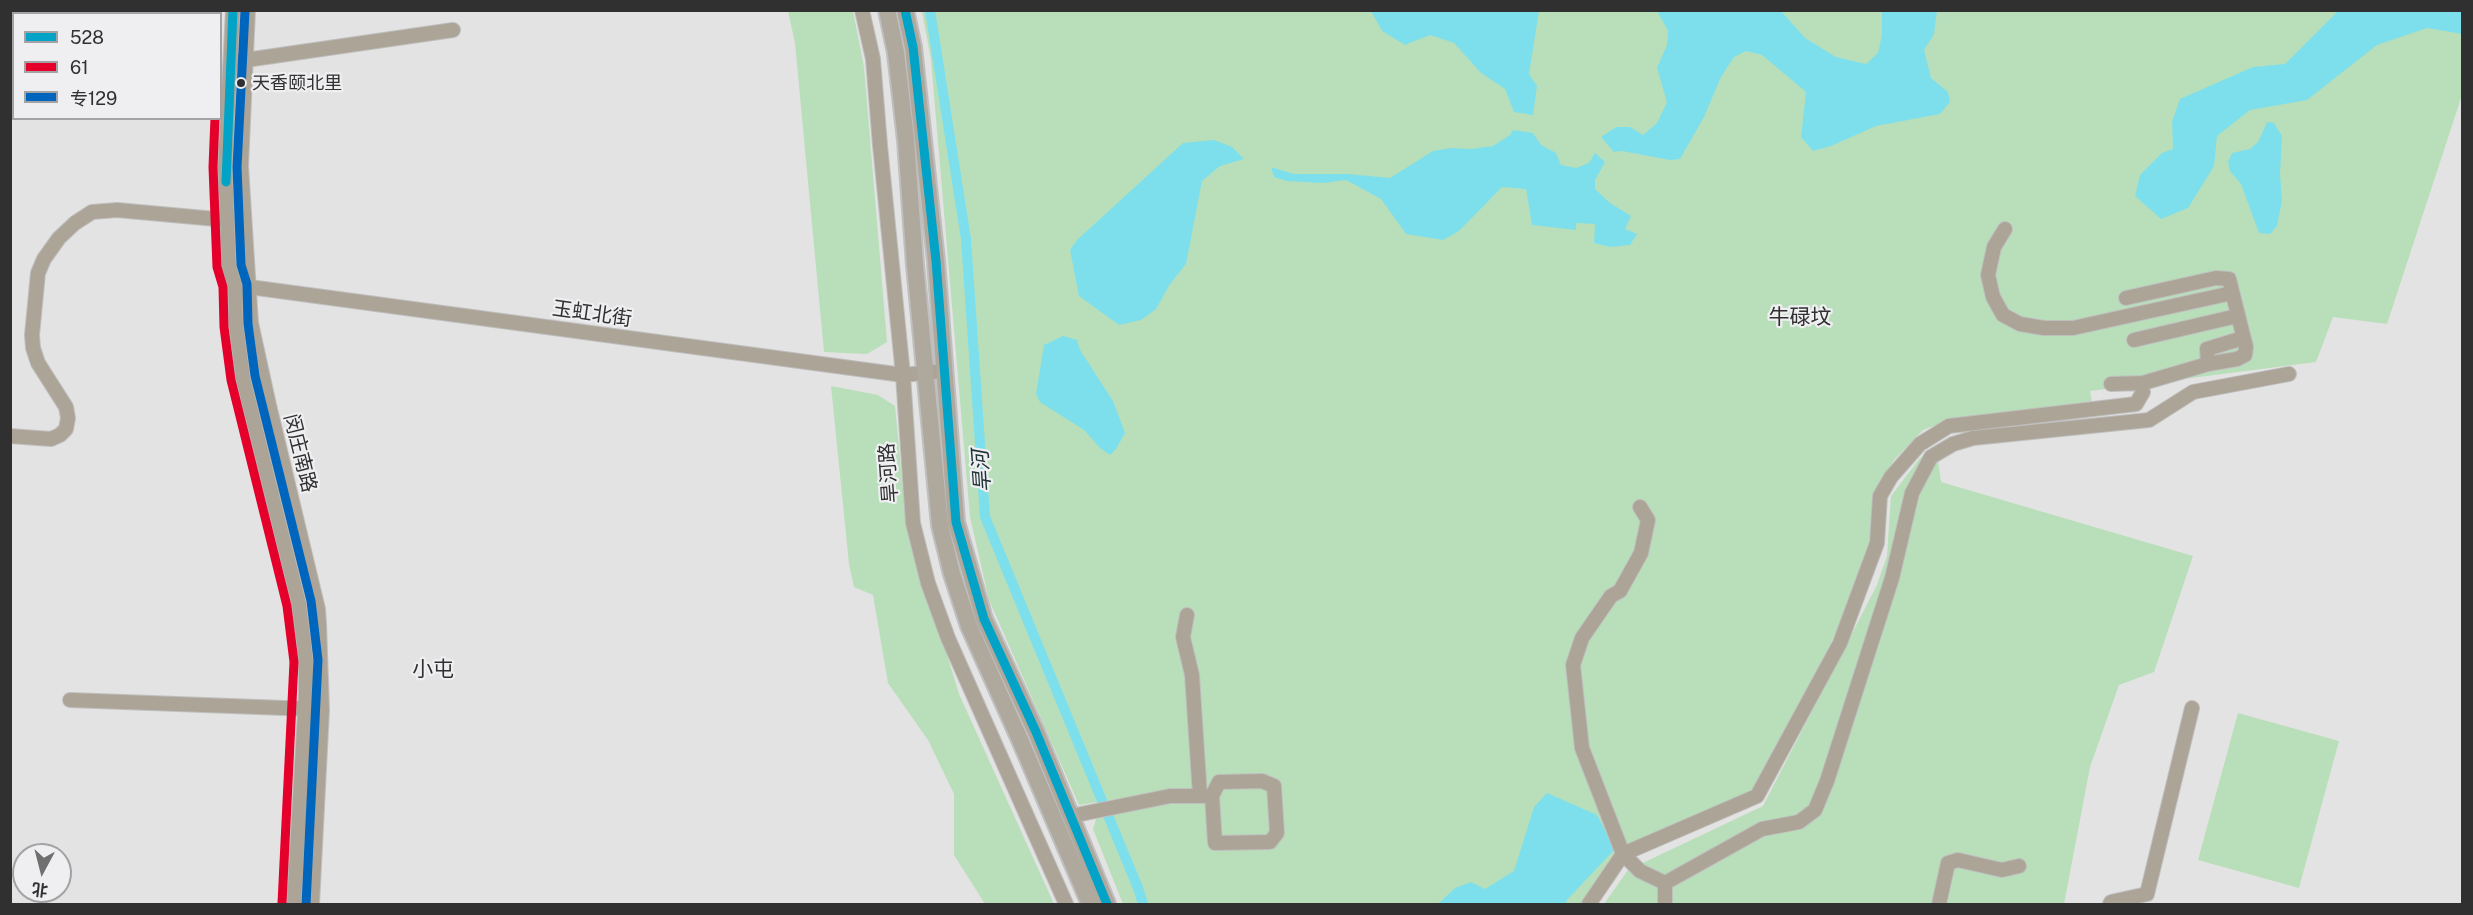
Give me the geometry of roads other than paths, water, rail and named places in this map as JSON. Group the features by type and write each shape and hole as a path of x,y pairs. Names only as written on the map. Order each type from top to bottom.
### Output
{"main road":[{"path":"887,10 896,53 906,140 925,373 945,499 952,574 969,626 1090,904"},
{"path":"905,10 913,47 936,261 944,371 945,499 956,522 984,620 1076,814 1107,904"}],"street":[{"name":"闵庄南路","path":"233,10 225,167 229,267 242,286 268,405 318,609 322,710 312,904"},
{"name":"闵庄南路","path":"248,10 241,166 242,286 236,325 243,378 299,604 306,661 294,904"},
{"name":"旱河路","path":"862,10 873,59 903,375 914,522 928,583 948,638 1066,904"},
{"path":"231,62 453,30"},
{"path":"10,436 51,439 66,429 68,418 66,407 38,363 32,335 38,273 44,258 59,238 75,223 92,212 117,210 227,220"},
{"path":"2005,229 1994,247 1988,275 1993,297 2003,315 2020,324 2044,328 2073,328 2232,293"},
{"path":"2111,384 2143,383 2245,355 2246,346 2242,338 2229,279 2216,278 2126,298"},
{"name":"玉虹北街","path":"242,286 903,375 944,371"},
{"path":"2134,340 2237,316"},
{"path":"1665,883 1762,829 1799,822 1815,810 1827,781 1892,578 1912,493 1931,457 1953,444 1972,438 2150,420 2193,393 2289,374"},
{"path":"1589,904 1623,854 1757,796 1840,643 1877,543 1880,496 1891,477 1920,444 1949,426 2136,404 2143,392"},
{"path":"1640,507 1648,520 1641,553 1620,591 1611,596 1582,638 1573,665 1582,748 1623,854 1640,871 1665,883"},
{"path":"1076,814 1170,796 1206,796 1219,782 1262,781 1274,786 1277,833 1270,842 1215,843 1206,796 1192,675 1183,637 1187,615"},
{"path":"70,700 322,710"},
{"path":"2110,904 2147,894 2192,708"},
{"path":"1939,904 1948,863 1958,860 2002,870 2019,866"},
{"path":"1665,883 1665,904"}],"water":[{"path":"1371,11 1539,11 1529,74 1537,86 1533,115 1514,112 1505,89 1481,73 1454,43 1430,35 1405,45 1382,31"},
{"path":"1657,11 1781,11 1805,38 1836,57 1866,64 1878,53 1882,35 1882,11 1937,11 1934,34 1924,50 1931,78 1948,92 1950,102 1940,114 1876,126 1831,146 1813,151 1801,137 1806,92 1762,55 1746,51 1734,57 1721,77 1704,117 1680,159 1670,160 1622,151 1614,152 1601,137 1616,127 1630,127 1643,135 1657,123 1667,102 1657,68 1667,45 1668,31"},
{"path":"2338,11 2462,11 2462,34 2427,28 2377,45 2307,100 2250,110 2217,136 2214,166 2188,208 2161,219 2135,196 2140,175 2162,153 2173,149 2172,122 2180,99 2253,67 2285,64"},
{"path":"2267,122 2274,123 2282,136 2280,174 2282,201 2277,226 2270,234 2259,233 2241,184 2230,171 2228,162 2232,153 2250,149 2258,142"},
{"path":"1513,130 1533,133 1541,145 1556,153 1561,165 1576,168 1589,163 1595,153 1605,162 1595,180 1595,189 1610,203 1631,216 1625,229 1637,234 1630,245 1610,247 1594,243 1595,224 1576,223 1576,230 1532,225 1526,189 1502,187 1459,231 1443,240 1406,234 1381,199 1346,180 1323,183 1287,181 1274,177 1271,167 1294,174 1348,174 1390,178 1433,151 1493,146 1510,135"},
{"path":"1214,140 1232,147 1244,159 1220,166 1202,181 1186,264 1170,284 1156,309 1141,320 1119,325 1079,296 1070,250 1077,240 1183,143"},
{"path":"1063,336 1077,340 1080,350 1113,401 1125,433 1110,455 1100,448 1084,430 1040,402 1036,394 1044,345"},
{"path":"1547,793 1597,815 1615,849 1567,900 1566,904 1438,904 1455,888 1471,882 1485,889 1514,871 1534,807"}],"waterway":[{"name":"旱河","path":"930,10 966,239 985,517 1143,904"}],"place":[{"name":"天香颐北里","path":"241,83"}],"district":[{"name":"牛碌坟","path":"1800,318"},
{"name":"小屯","path":"433,670"}]}
